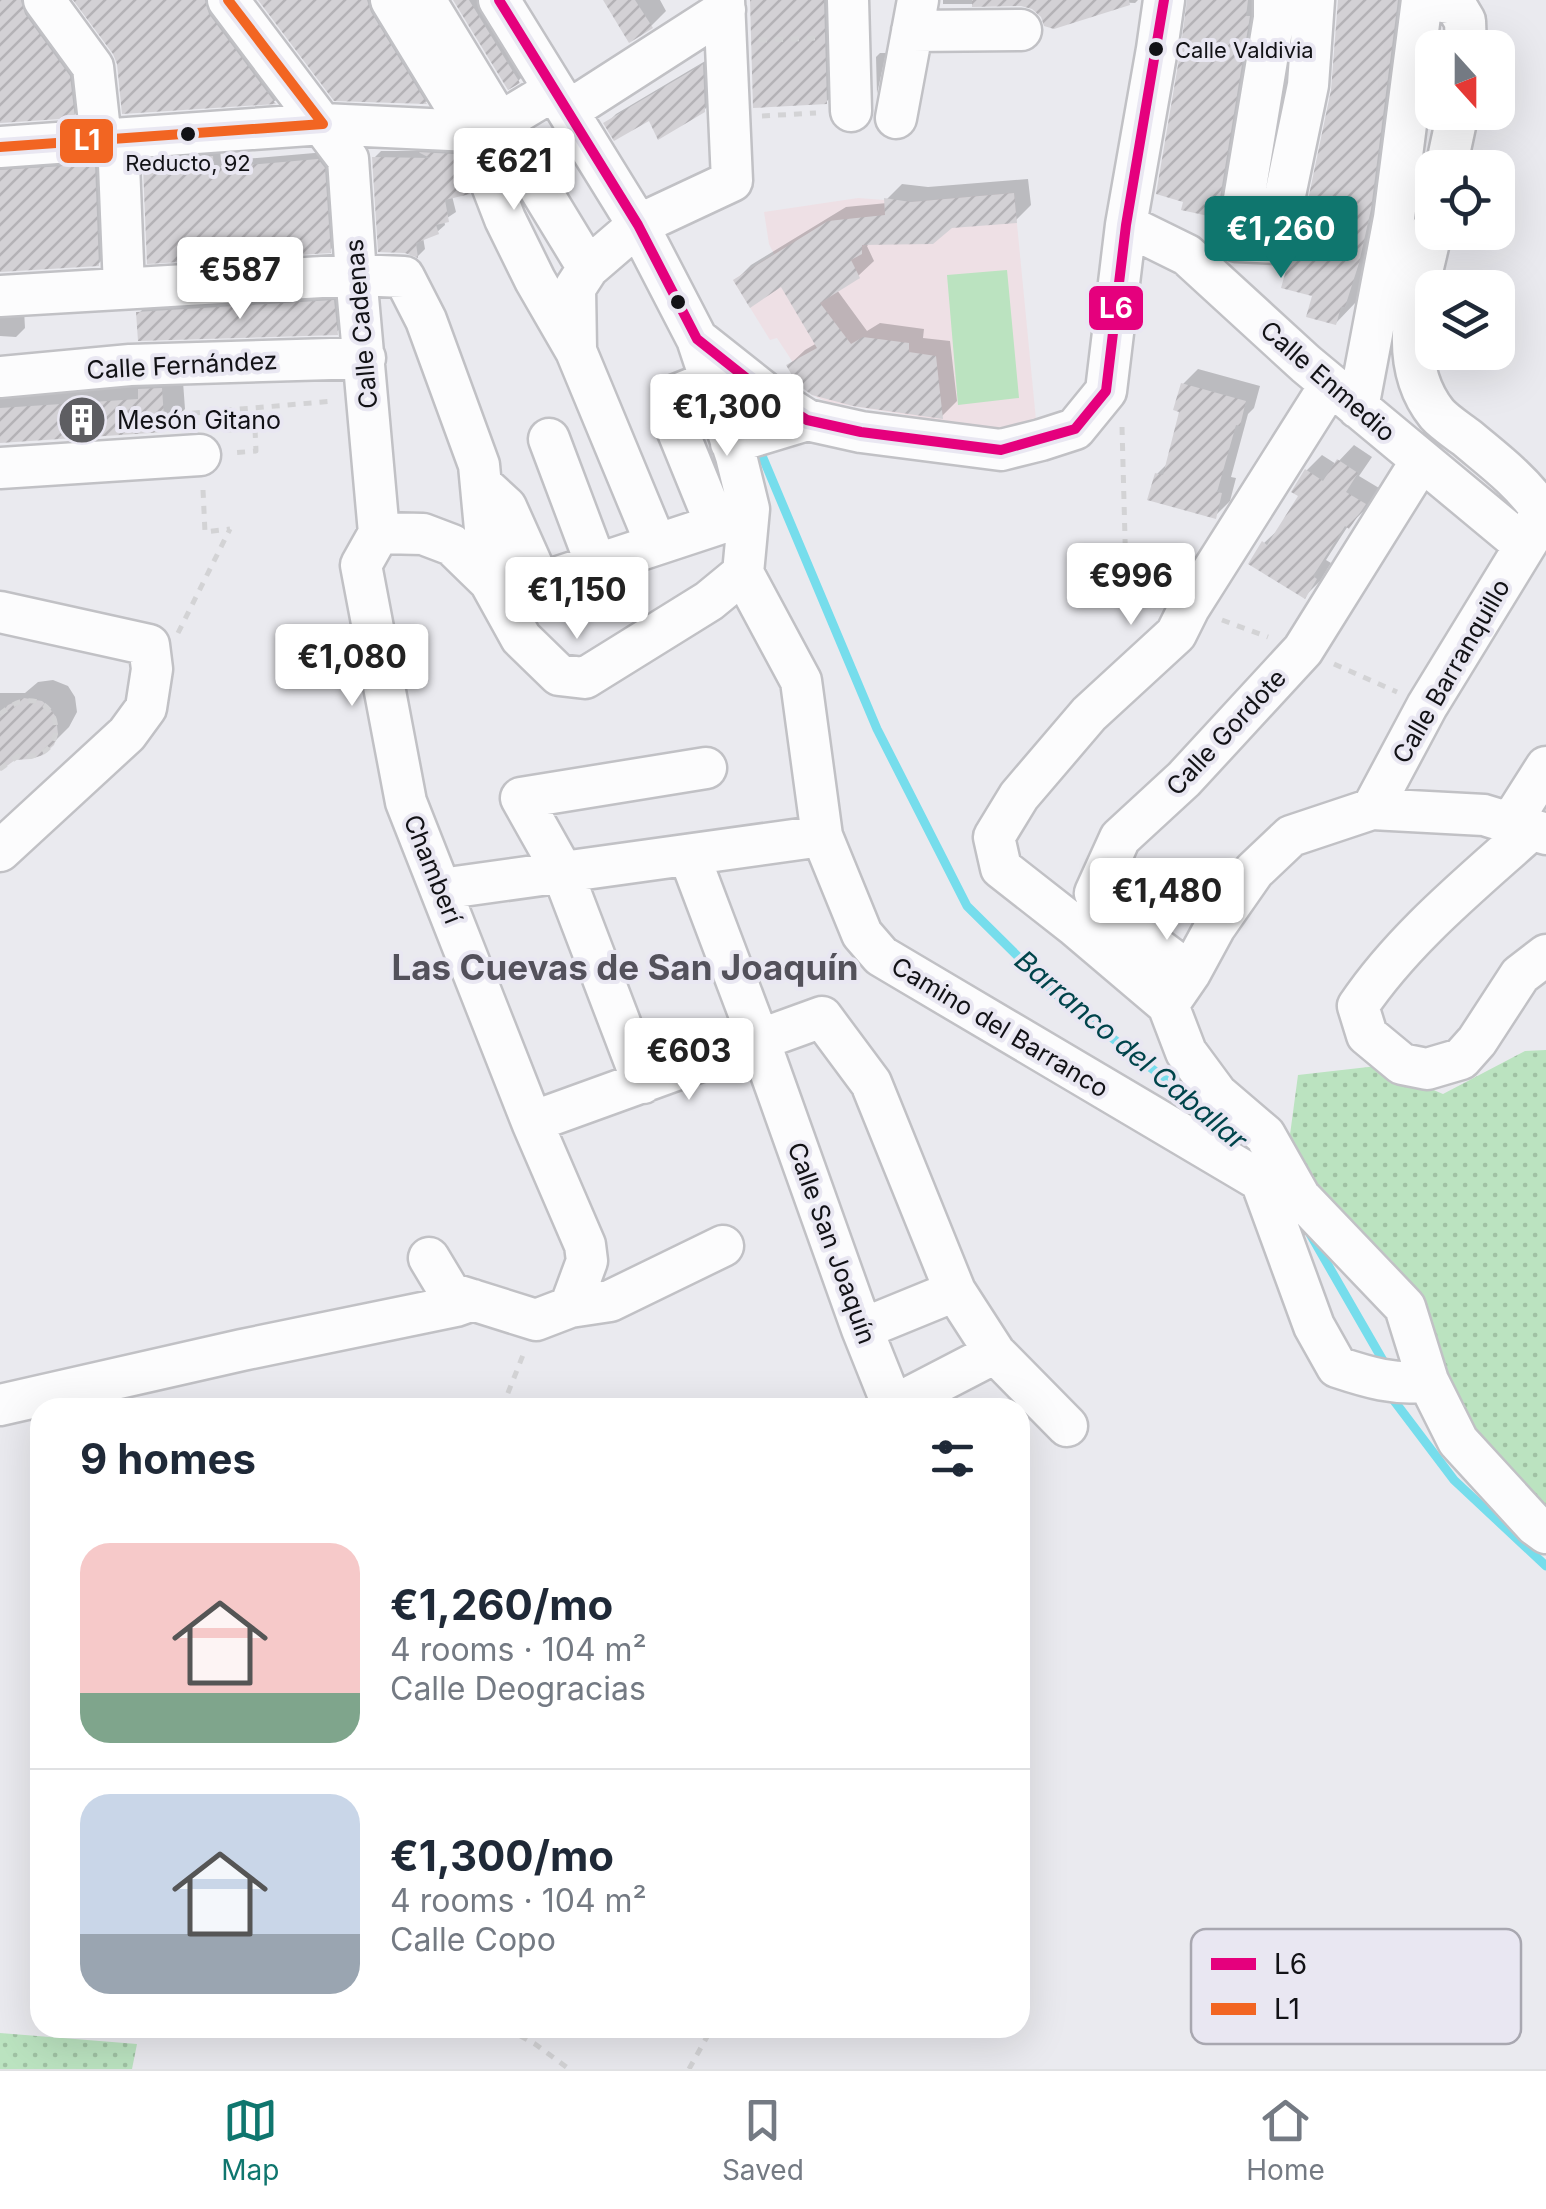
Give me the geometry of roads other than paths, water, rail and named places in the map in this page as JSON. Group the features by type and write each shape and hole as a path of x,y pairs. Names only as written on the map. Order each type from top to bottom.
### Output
{"street":[{"path":"44,0 94,68 110,140 124,288"},
{"name":"Calle Cadenas","path":"228,0 348,159 379,533"},
{"path":"391,0 588,268"},
{"path":"424,0 485,127 505,219 576,351 656,544"},
{"path":"379,533 423,534 452,545 490,582 522,638 559,675 585,678 709,602 742,573 749,509 697,339 638,225 499,0"},
{"path":"697,339 769,396 808,420 861,432 1001,450 1075,429 1106,391 1126,224 1164,0"},
{"path":"1274,0 1237,241 1275,243 1308,85 1314,0"},
{"path":"1179,989 1075,926 1001,868 994,837 1019,796 1089,714 1176,634 1189,608 1344,397 1394,218 1422,0"},
{"path":"1432,0 1455,4 1465,21 1465,30"},
{"path":"896,118 915,15 1021,30"},
{"path":"0,147 322,124 485,127 561,100 725,17 732,181 638,225 588,268 575,288 576,351"},
{"path":"849,18 851,111"},
{"name":"Calle Enmedio","path":"1126,224 1187,255 1344,397 1525,546"},
{"path":"1240,303 1254,242"},
{"name":"Calle Barranquillo","path":"1372,808 1427,706 1536,528 1540,506 1523,485 1438,414 1421,385 1412,350 1417,296 1427,250"},
{"path":"0,296 356,275 404,277 433,338 479,464 490,582"},
{"name":"Calle Fernández","path":"0,377 130,365 366,378"},
{"path":"481,484 506,507 540,583 716,524 674,422 676,394 711,381"},
{"path":"731,443 808,420"},
{"path":"0,468 201,439"},
{"path":"549,439 596,564"},
{"name":"Calle Gordote","path":"1179,989 1095,893 1120,838 1184,778 1303,650 1420,461"},
{"name":"Chamberí","path":"379,533 361,565 406,802 532,1122 585,1245 586,1261 553,1314"},
{"name":"Camino del Barranco","path":"742,573 801,681 822,836 862,934 882,956 1261,1181 1314,1326 1337,1367 1365,1377 1417,1382"},
{"path":"0,612 149,645 152,669 146,708 126,734 0,851"},
{"path":"1546,767 1530,828 1440,912 1372,985 1358,1006 1368,1035 1402,1064 1426,1070 1461,1059 1520,975 1546,954"},
{"path":"643,1082 562,871 521,798 706,768"},
{"path":"1530,828 1484,814 1372,808 1290,836 1254,871 1179,989 1186,1052 1217,1094 1265,1135 1300,1197 1405,1308 1417,1382 1458,1441 1546,1533"},
{"path":"442,889 822,836"},
{"name":"Calle San Joaquín","path":"689,855 888,1398"},
{"path":"532,1122 822,1017 871,1083 955,1291 994,1353 1067,1426"},
{"path":"429,1258 450,1293 553,1314 610,1301 723,1246"},
{"path":"862,1329 955,1291"},
{"path":"31,1398 473,1300"},
{"path":"907,1398 994,1353"},
{"path":"0,1405 30,1398"}],"waterway":[{"name":"Barranco del Caballar","path":"763,458 877,729 967,906 1059,997 1177,1088 1259,1158"},
{"name":"Barranco del Caballar","path":"1309,1232 1385,1364"},
{"name":"Barranco del Caballar","path":"1392,1398 1454,1480 1546,1566"}],"place":[{"name":"Calle Valdivia","path":"1156,49"},
{"name":"Reducto, 92","path":"188,134"},
{"name":"Mesón Gitano","path":"82,420"}],"district":[{"name":"Las Cuevas de San Joaquín","path":"625,968"}]}
